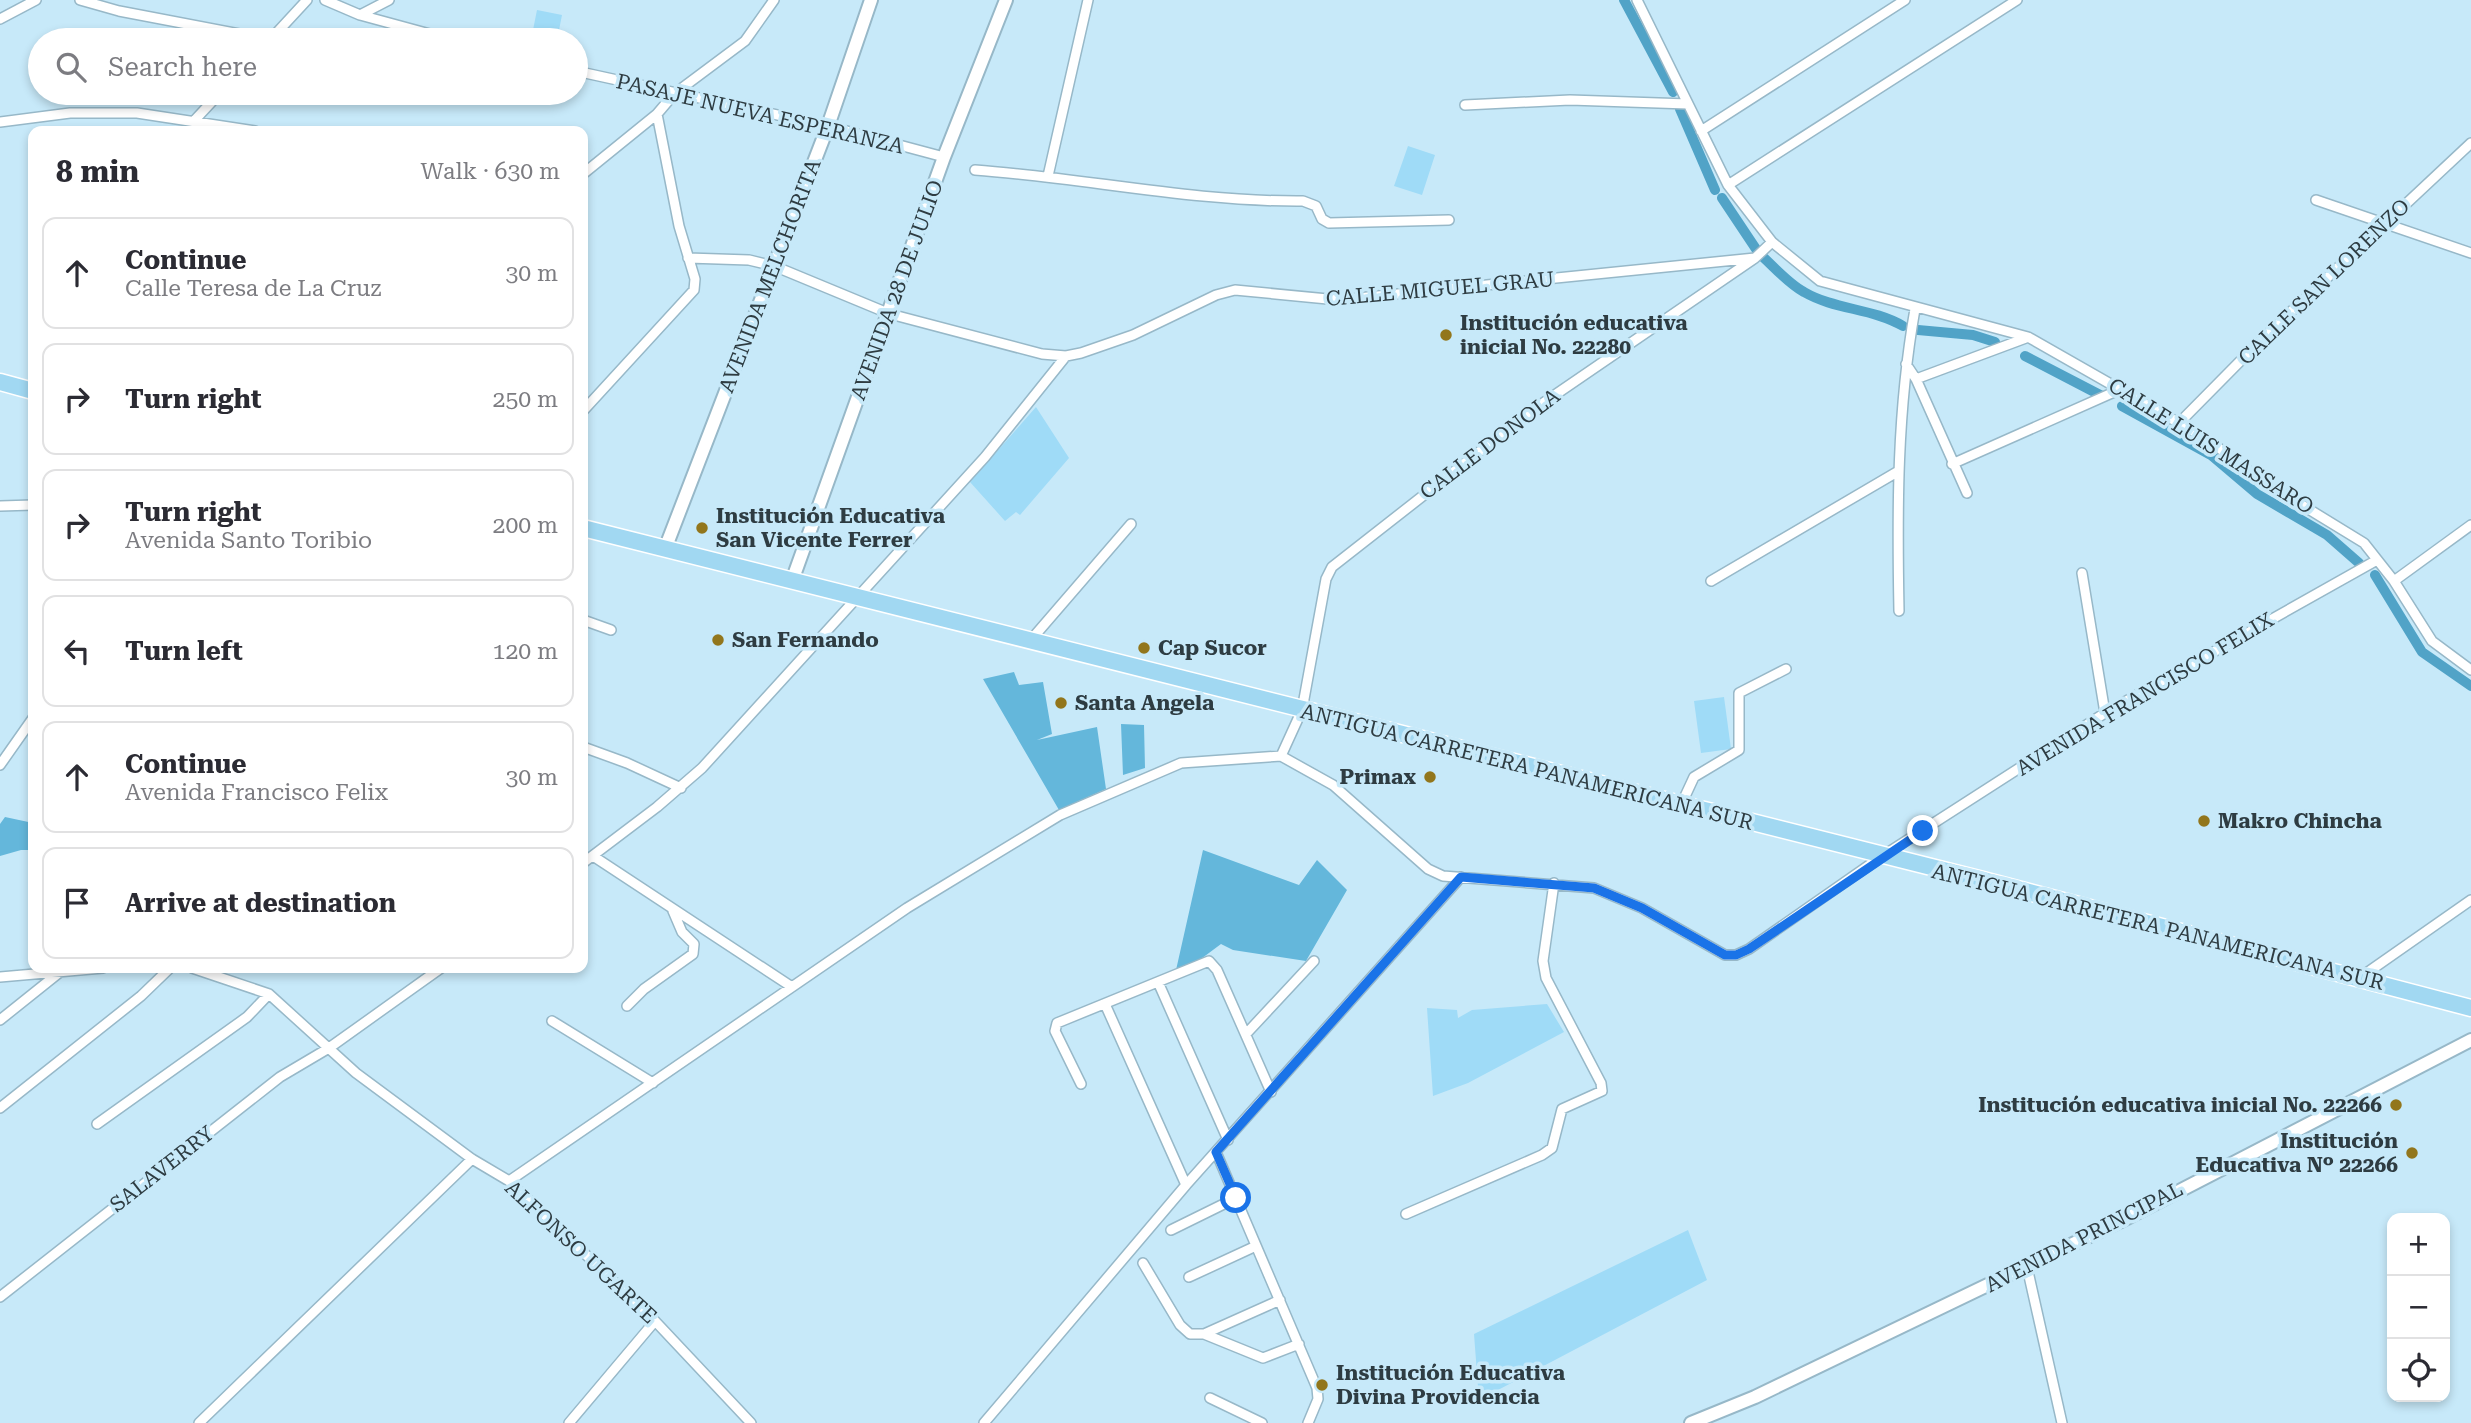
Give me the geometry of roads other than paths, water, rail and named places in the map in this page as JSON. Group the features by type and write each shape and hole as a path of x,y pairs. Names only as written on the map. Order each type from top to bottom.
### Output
{"highway":[{"path":"0,382 28,390"},
{"name":"ANTIGUA CARRETERA PANAMERICANA SUR","path":"588,529 2471,1008"}],"main road":[{"name":"AVENIDA MELCHORITA","path":"665,549 828,126 871,0"},
{"name":"AVENIDA 28 DE JULIO","path":"792,581 890,314 944,157 1003,1"},
{"name":"AVENIDA PRINCIPAL","path":"1691,1423 1755,1397 2026,1267 2471,1040"}],"street":[{"path":"0,19 35,0"},
{"path":"80,0 119,11 208,28"},
{"path":"281,28 307,0"},
{"path":"325,0 360,15 408,28"},
{"path":"360,15 388,0"},
{"path":"588,170 657,114 674,94 745,41 774,0"},
{"path":"1048,176 1088,0"},
{"name":"CALLE LUIS MASSARO","path":"1637,0 1728,185 1772,242 1820,281 1915,309 2028,337 2207,439 2261,480 2335,522 2364,543 2394,581 2432,641 2471,670"},
{"path":"1701,131 1905,0"},
{"path":"1728,185 2004,3 2017,0"},
{"name":"PASAJE NUEVA ESPERANZA","path":"588,74 828,126 944,157"},
{"path":"1465,105 1570,100 1688,104"},
{"path":"192,122 208,105"},
{"path":"0,122 101,112 137,113 220,126"},
{"path":"588,406 690,297 695,279 688,258 657,114"},
{"name":"CALLE SAN LORENZO","path":"2179,423 2471,143"},
{"path":"975,170 1048,176 1214,198 1303,201 1316,205 1322,219 1329,223 1449,220"},
{"path":"2316,200 2471,253"},
{"name":"CALLE DONOLA","path":"1281,757 1303,709 1326,579 1332,567 1530,412 1755,258 1772,242"},
{"name":"CALLE MIGUEL GRAU","path":"688,258 749,260 774,267 890,314 1042,354 1066,356 1133,335 1216,295 1235,290 1254,289 1309,300 1338,300 1755,258"},
{"path":"1899,611 1897,472 1906,364 1915,309"},
{"path":"1916,379 2028,337"},
{"path":"588,860 681,788 985,457 1066,356"},
{"path":"1906,364 1916,379 1967,493"},
{"path":"1952,464 2121,389"},
{"path":"1711,581 1897,472"},
{"path":"0,506 28,505"},
{"path":"1030,640 1131,524"},
{"path":"2394,581 2471,526"},
{"name":"AVENIDA FRANCISCO FELIX","path":"1554,883 1594,888 1642,908 1725,955 1736,955 1749,949 1881,857 2105,713 2377,560"},
{"path":"2082,573 2105,713"},
{"path":"588,622 611,630"},
{"path":"1681,805 1694,777 1739,750 1739,693 1786,669"},
{"path":"0,765 28,725"},
{"path":"588,749 681,788"},
{"path":"509,1181 907,908 1060,815 1108,792 1181,764 1281,757 1333,785 1428,869 1443,876 1554,883 1543,961 1546,978 1601,1083 1602,1091 1562,1109 1554,1142 1542,1155 1406,1214"},
{"path":"593,856 792,987"},
{"path":"984,1423 1186,1185 1461,877"},
{"path":"2358,979 2471,900"},
{"path":"626,1006 693,954 694,944 682,932 673,911"},
{"path":"1246,1034 1314,961"},
{"path":"1081,1084 1055,1026 1204,962 1212,963 1271,1092"},
{"path":"0,976 30,973"},
{"path":"0,1020 57,973"},
{"path":"0,1108 141,996 165,973"},
{"path":"97,1124 237,1024 269,994 207,973"},
{"name":"SALAVERRY","path":"0,1297 280,1077 329,1048 434,973"},
{"path":"1158,982 1228,1140"},
{"name":"ALFONSO UGARTE","path":"269,994 356,1073 472,1159 509,1181 654,1321 751,1423"},
{"path":"1105,1004 1186,1185"},
{"path":"552,1021 653,1083"},
{"path":"1216,1152 1317,1388 1318,1399 1308,1423"},
{"path":"199,1423 472,1159"},
{"path":"1171,1230 1236,1198"},
{"path":"1189,1277 1256,1246"},
{"path":"1143,1263 1185,1331 1204,1334 1263,1358 1270,1358 1299,1344"},
{"path":"2026,1267 2062,1423"},
{"path":"1204,1334 1280,1300"},
{"path":"569,1423 654,1321"},
{"path":"1210,1398 1262,1423"}],"waterway":[{"path":"1624,0 1673,92"},
{"path":"1680,109 1715,190"},
{"path":"1722,198 1756,249"},
{"path":"1762,256 1788,280 1816,298 1879,316 1903,326"},
{"path":"1918,330 1973,335 1995,342"},
{"path":"2025,356 2104,397"},
{"path":"2122,406 2211,455 2257,494 2327,535 2359,563"},
{"path":"2375,575 2422,652 2471,686"}],"place":[{"name":"Institución educativa inicial No. 22280","path":"1446,335"},
{"name":"Institución Educativa San Vicente Ferrer","path":"702,528"},
{"name":"San Fernando","path":"718,640"},
{"name":"Cap Sucor","path":"1144,648"},
{"name":"Santa Angela","path":"1061,703"},
{"name":"Primax","path":"1430,777"},
{"name":"Makro Chincha","path":"2204,821"},
{"name":"Institución educativa inicial No. 22266","path":"2396,1105"},
{"name":"Institución Educativa Nº 22266","path":"2412,1153"},
{"name":"Institución Educativa Divina Providencia","path":"1322,1385"}]}
